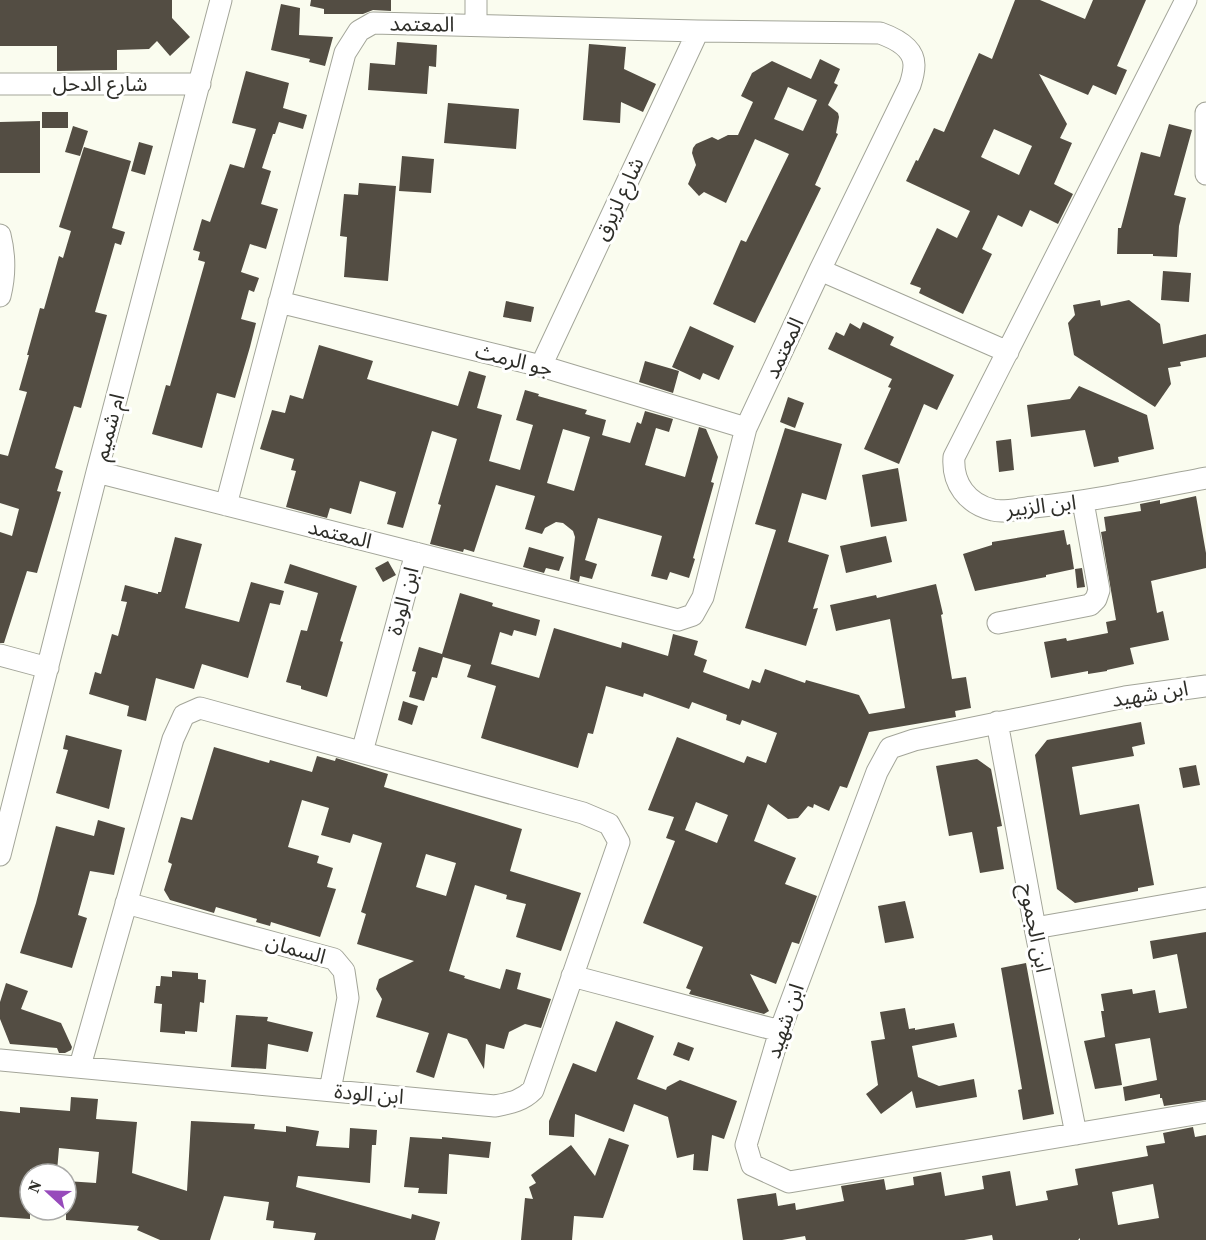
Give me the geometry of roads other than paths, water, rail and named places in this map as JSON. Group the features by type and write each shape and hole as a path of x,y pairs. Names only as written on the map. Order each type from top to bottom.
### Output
{"street":[{"name":"ام شميم","path":"0,855 97,472 221,0"},
{"name":"المعتمد","path":"476,0 476,25"},
{"name":"ابن الزبير","path":"1186,0 954,457 953,469 960,488 967,497 995,511 1083,502 1206,478"},
{"name":"المعتمد","path":"97,472 225,505 416,554 678,620 693,615 703,597 746,428 910,85 915,64 910,53 904,45 880,33 698,32 373,23 359,31 345,52 225,505"},
{"name":"شارع لزيرق","path":"541,366 698,32"},
{"name":"شارع الدحل","path":"0,84 200,84"},
{"path":"1206,112 1206,174"},
{"path":"0,235 3,247 3,282 0,296"},
{"path":"820,270 1008,352"},
{"name":"جو الرمث","path":"279,302 541,366 746,428"},
{"path":"998,623 1090,606 1096,599 1099,590 1083,502"},
{"name":"ابن الودة","path":"362,753 416,554"},
{"path":"0,655 48,668"},
{"name":"ابن شهيد","path":"1206,686 1125,697 997,722 914,740 890,748 877,772 780,1031 746,1145 752,1165 789,1182 1206,1112"},
{"name":"ابن الودة","path":"0,1060 495,1106 525,1098 533,1090 619,842 609,824 583,813 200,708 184,716 173,738 80,1066"},
{"name":"ابن الجموح","path":"997,722 1076,1134"},
{"path":"1035,928 1206,898"},
{"name":"السمان","path":"126,903 334,959 344,971 348,998 330,1090"},
{"path":"572,976 780,1031"}]}
